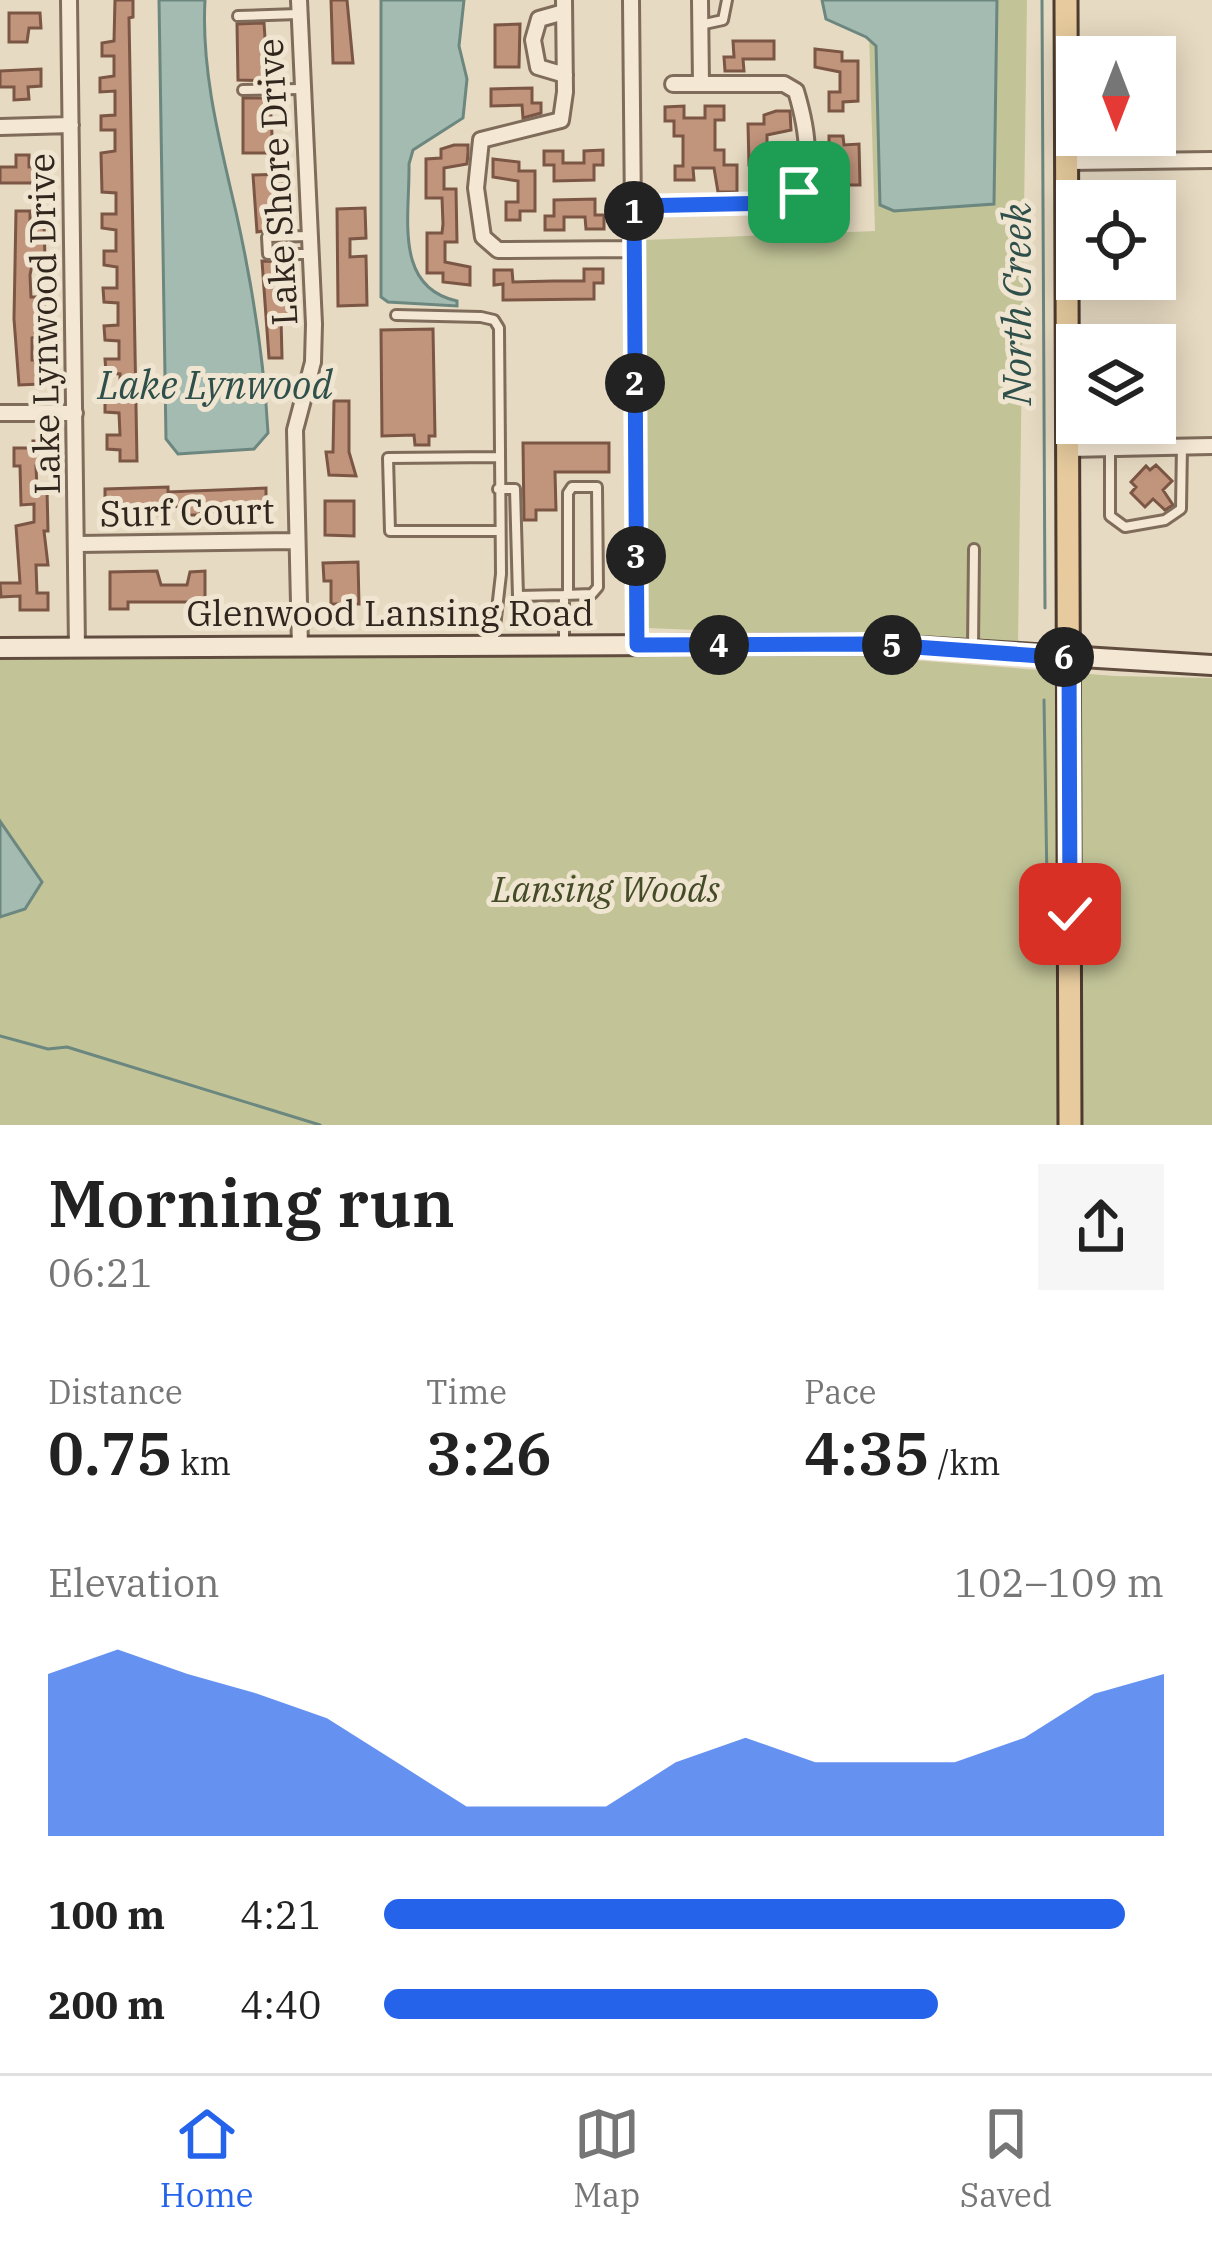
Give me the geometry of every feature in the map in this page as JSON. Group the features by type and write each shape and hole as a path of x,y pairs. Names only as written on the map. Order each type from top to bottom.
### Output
{"main road":[{"path":"1066,0 1070,1125"},
{"name":"Glenwood Lansing Road","path":"0,648 873,644 1212,665"}],"street":[{"name":"Lake Lynwood Drive","path":"69,0 77,648"},
{"path":"631,0 637,645"},
{"path":"700,0 701,84"},
{"path":"565,75 538,67 533,40 539,19 564,6 565,75 561,120 481,140 476,188 483,237 498,250 634,249"},
{"name":"Lake Shore Drive","path":"299,7 313,362 295,430 300,647"},
{"path":"634,206 782,203 799,192 806,174 803,113 796,91 784,84 673,84"},
{"path":"0,127 70,125"},
{"path":"1069,162 1212,160"},
{"path":"0,413 75,413"},
{"path":"1068,449 1212,446"},
{"name":"Surf Court","path":"78,544 296,541"}],"lane":[{"path":"700,25 723,20 727,0"},
{"path":"238,16 299,7"},
{"path":"243,90 303,89"},
{"path":"310,236 267,237 268,254 311,254"},
{"path":"396,315 494,320 500,345 501,574 493,646"},
{"path":"1110,448 1110,516 1125,527 1165,520 1181,508 1182,445"},
{"path":"498,457 388,458 390,531 499,531"},
{"path":"498,489 515,489 518,596 566,595 592,594 598,587 597,487 572,487 568,493 566,595 564,646"},
{"path":"973,650 974,549"}],"green space":[{"path":"868,0 1027,0 1018,644 648,628 645,240 875,231"},
{"name":"Lansing Woods","path":"837,654 1115,676 1212,678 1212,1125 0,1125 0,656"}],"water":[{"name":"Lake Lynwood","path":"159,0 205,0 209,80 264,377 268,433 254,449 178,454 166,439"},
{"path":"381,0 464,0 459,46 467,79 463,118 413,150 408,205 414,265 423,281 457,301 457,306 388,302 381,297"},
{"path":"822,0 997,0 994,204 894,211 880,205 876,46 826,19"},
{"path":"0,821 42,882 25,909 0,917"}],"building":[{"path":"115,0 133,0 133,17 129,18 137,461 120,461 120,450 107,449 107,435 120,435 119,413 105,412 105,398 120,398 120,374 106,373 105,359 119,359 119,341 105,340 104,326 118,325 118,303 104,302 103,288 117,288 117,267 104,265 104,251 116,251 116,230 102,228 102,214 116,214 116,193 102,192 101,153 115,151 115,130 101,130 101,116 115,115 115,91 100,92 100,78 114,76 114,56 102,56 102,43 114,41"},
{"path":"331,0 347,0 353,63 333,63"},
{"path":"9,13 40,13 41,28 29,28 27,42 9,42"},
{"path":"264,23 268,81 238,80 237,24"},
{"path":"520,24 519,67 495,67 495,25"},
{"path":"733,41 774,41 774,59 743,59 744,71 725,71 724,57 734,57"},
{"path":"815,49 842,52 842,61 858,61 858,101 843,102 843,111 829,111 829,92 840,92 840,72 815,67"},
{"path":"41,69 41,86 28,87 29,99 14,100 14,87 0,87 0,71"},
{"path":"532,88 532,103 541,103 541,113 523,118 522,105 491,106 491,89"},
{"path":"243,98 270,98 273,153 243,153"},
{"path":"684,106 684,118 705,118 705,106 724,106 724,120 715,120 715,150 724,150 724,165 737,165 737,192 718,192 714,168 693,168 694,180 675,180 675,166 683,166 683,136 674,136 674,121 665,121 665,107"},
{"path":"790,111 791,130 767,135 767,155 778,155 779,173 765,174 764,164 749,165 748,124 764,124 764,115"},
{"path":"829,136 843,136 844,145 859,144 860,185 844,185 844,194 817,198 817,180 842,175 841,154 829,154"},
{"path":"468,145 468,153 467,164 444,168 444,189 456,189 457,242 445,242 445,262 470,267 470,285 443,282 443,273 427,273 427,233 442,233 443,224 442,198 426,198 426,159 441,158 441,149"},
{"path":"603,150 603,165 594,165 594,180 554,181 554,165 544,165 544,151 563,151 563,163 584,163 584,151"},
{"path":"16,155 29,155 29,167 43,166 43,183 0,183 0,167 16,167"},
{"path":"493,159 519,162 519,171 535,171 535,211 520,211 520,220 506,220 506,202 518,202 518,181 493,177"},
{"path":"283,174 284,228 257,232 253,175"},
{"path":"595,199 595,215 604,215 604,229 586,229 585,217 564,217 564,230 545,230 545,216 554,216 554,200"},
{"path":"365,208 366,238 350,239 350,257 366,256 367,305 338,306 337,209"},
{"path":"16,211 30,211 30,223 44,223 45,259 33,260 30,275 31,297 44,297 46,334 32,338 32,360 44,360 40,384 19,385 14,319"},
{"path":"262,261 291,262 291,317 281,317 282,358 269,358"},
{"path":"584,269 603,269 603,283 594,283 594,299 503,300 503,284 494,285 494,270 512,270 513,282 584,281"},
{"path":"433,329 435,436 429,436 429,445 415,445 414,435 382,436 381,330"},
{"path":"334,401 349,401 349,452 356,476 329,475 326,452 333,452"},
{"path":"33,441 46,441 47,457 42,457 42,466 36,466 37,489 47,489 48,565 36,565 37,593 48,593 48,610 20,610 20,596 1,597 0,583 20,583 16,526 34,522 34,504 21,505 20,466 14,466 14,448 33,448"},
{"path":"523,443 609,443 609,472 555,472 556,510 536,510 536,520 524,520"},
{"path":"1156,465 1172,481 1163,490 1173,505 1165,510 1153,499 1145,507 1131,493 1136,487 1131,482 1146,466 1150,470"},
{"path":"168,487 168,492 266,488 266,513 201,511 201,515 187,515 187,506 168,507 168,515 118,515 118,504 105,504 105,489"},
{"path":"325,501 354,501 354,536 325,535"},
{"path":"358,562 359,604 331,604 331,581 324,581 323,563"},
{"path":"157,571 161,585 187,585 190,572 205,571 205,602 128,602 128,609 110,609 110,572"}],"waterway":[{"name":"North Creek","path":"1042,0 1045,608"},
{"name":"North Creek","path":"1044,700 1048,943"},
{"path":"0,1036 48,1049 67,1047 320,1125"}],"route":[{"path":"799,192 782,203 634,206 637,645 873,644 1069,658 1070,914"}]}
